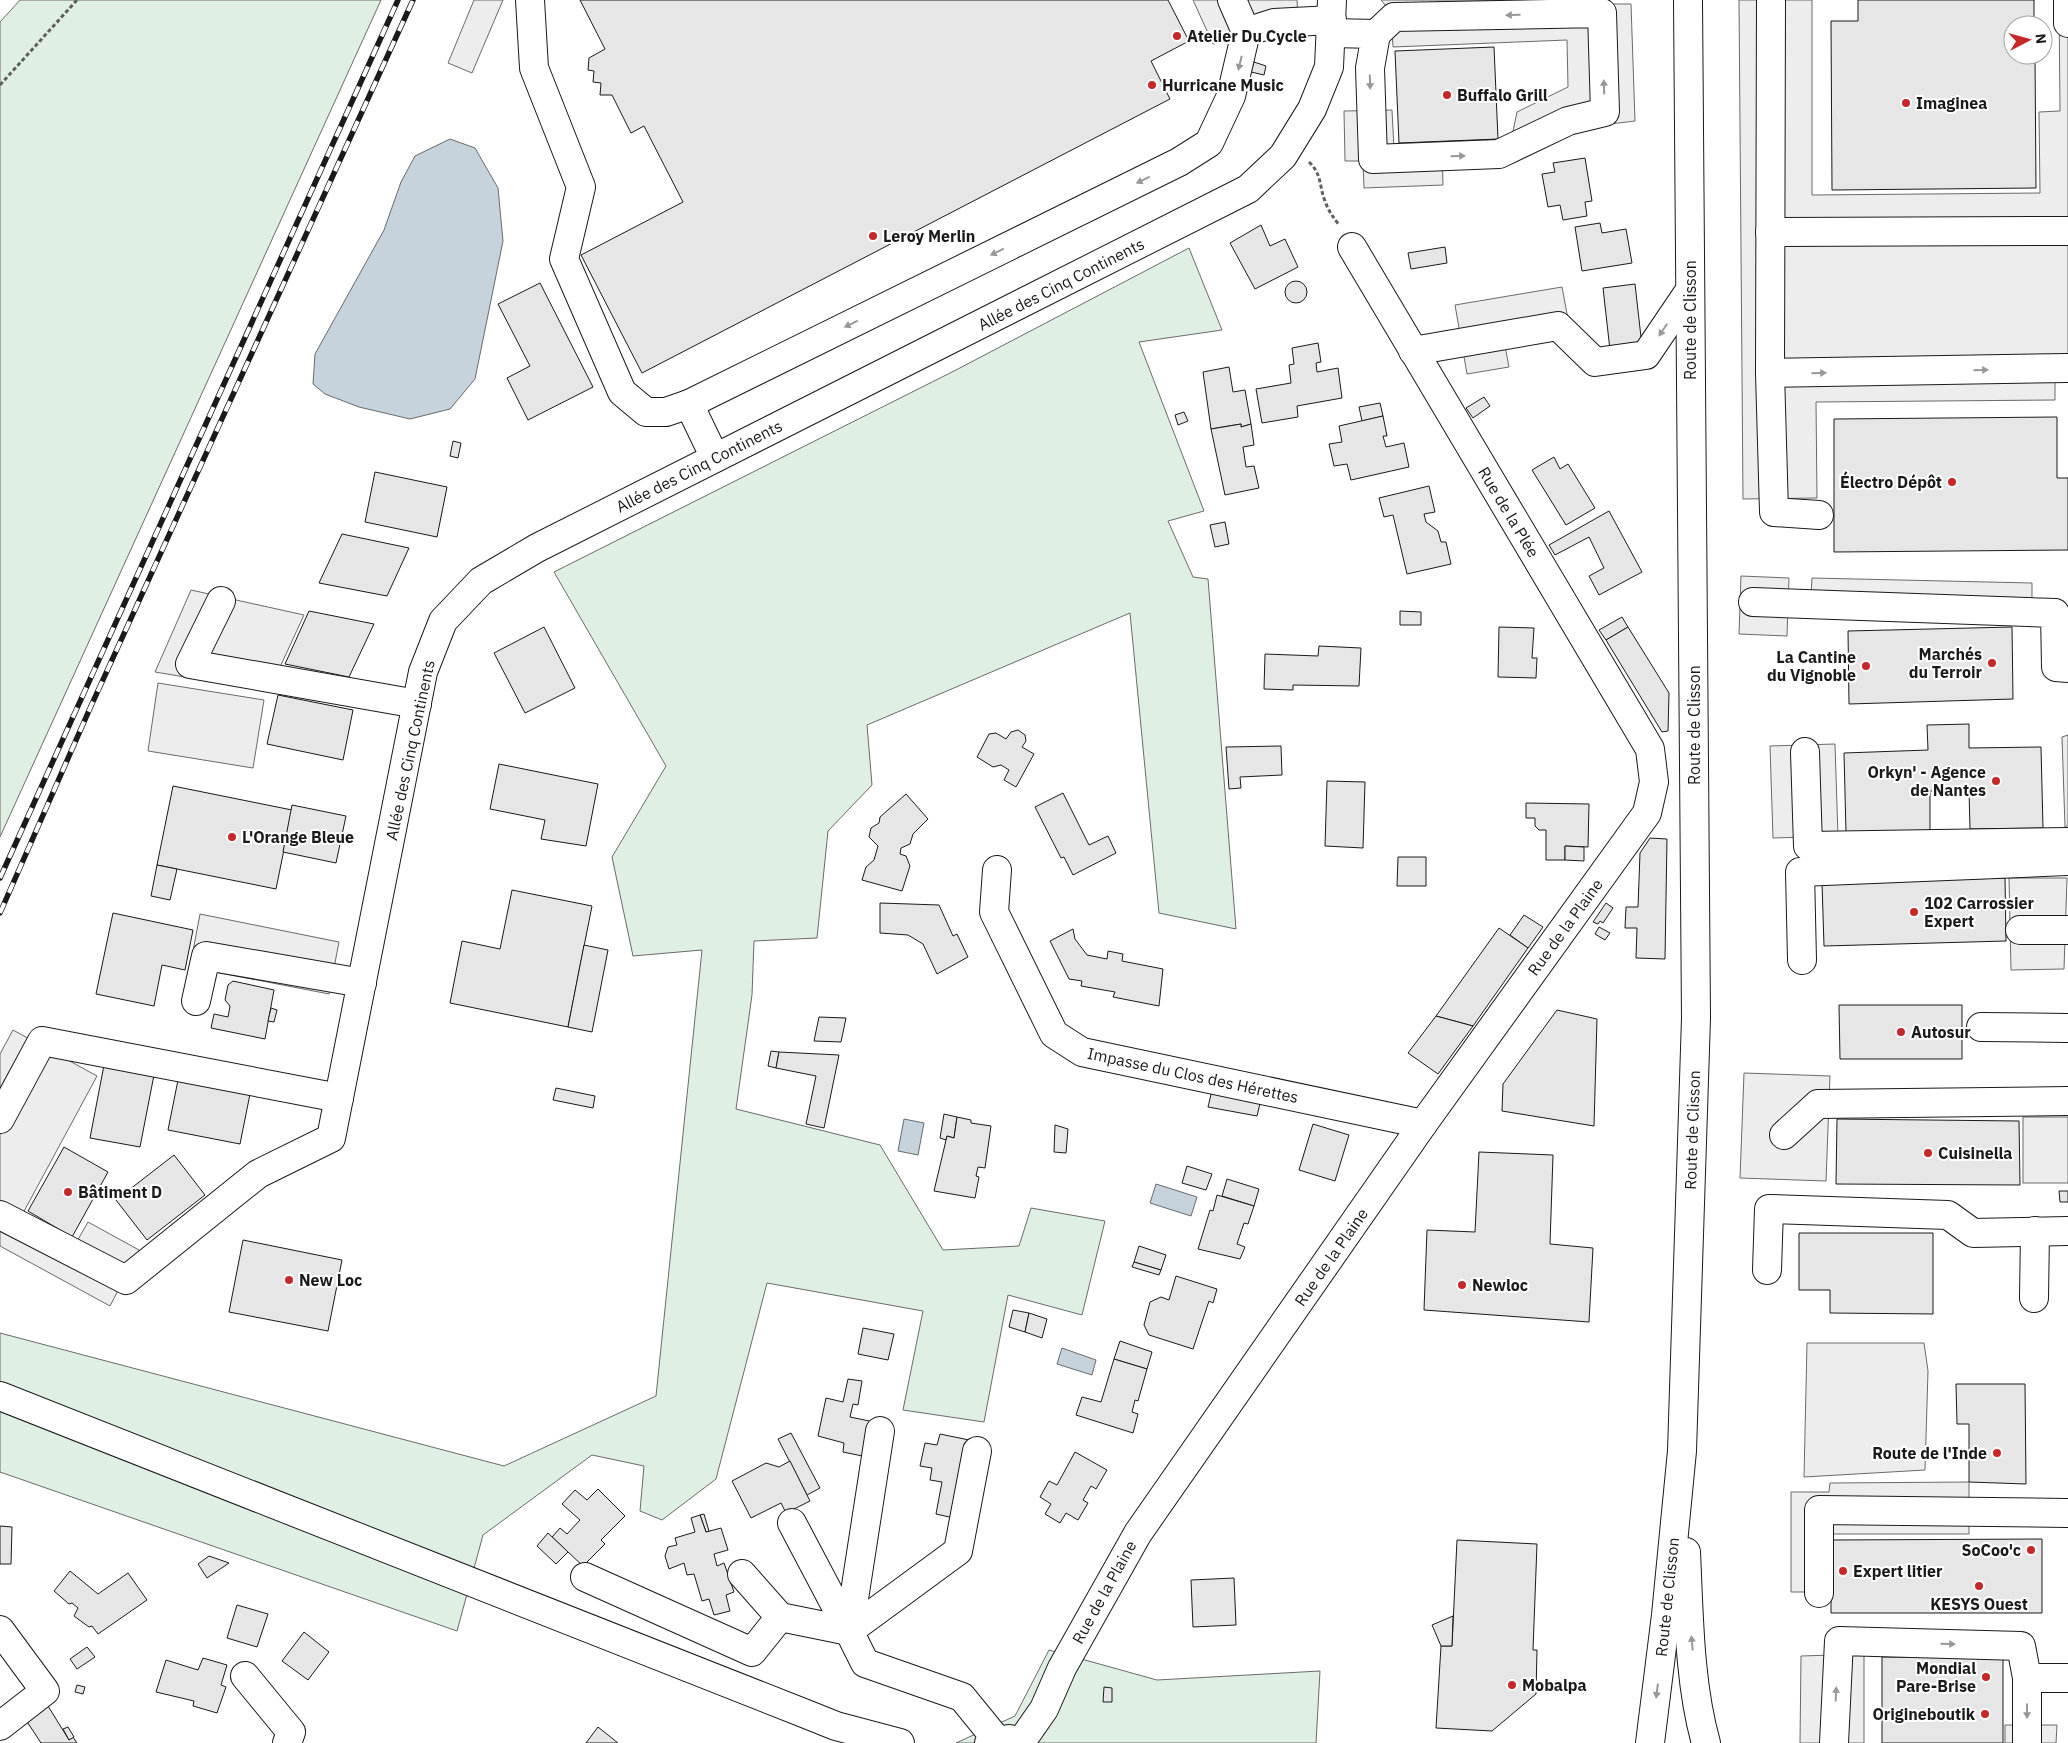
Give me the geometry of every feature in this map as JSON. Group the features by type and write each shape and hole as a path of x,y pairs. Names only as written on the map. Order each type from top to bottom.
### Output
{"street":[{"path":"530,0 534,68 581,187 564,259 622,392 646,412 666,412 690,404 1179,162 1209,142 1231,96 1246,32 1232,0"},
{"name":"Route de Clisson","path":"1650,1743 1666,1615 1682,1451 1696,1018 1688,0"},
{"path":"1771,0 1770,374 1774,512 1819,515"},
{"path":"2068,0 2068,22"},
{"path":"1246,32 1282,11 1332,18 1376,34"},
{"path":"1602,13 1605,112 1568,122 1499,154 1373,159 1370,68 1376,34 1394,18 1602,13"},
{"name":"Allée des Cinq Continents","path":"0,1215 126,1280 258,1174 331,1138 417,704 424,672 444,621 481,581 536,548 1248,189 1282,156 1312,109 1329,67 1332,18"},
{"path":"1770,232 2068,231"},
{"name":"Rue de la Plée","path":"1352,247 1650,749 1654,782"},
{"path":"1413,351 1558,326 1595,362 1646,355 1690,290"},
{"path":"1770,374 2068,368"},
{"path":"690,404 715,458"},
{"path":"221,601 190,664 417,704"},
{"path":"1753,602 2055,613 2056,667 2068,668"},
{"path":"1805,752 1808,846 2068,842"},
{"name":"Rue de la Plaine","path":"1008,1742 1044,1709 1062,1668 1138,1533 1423,1124 1647,813 1654,782"},
{"path":"1802,960 1800,872 2068,862"},
{"name":"Impasse du Clos des Hérettes","path":"997,870 994,912 1054,1034 1082,1052 1423,1124"},
{"path":"2020,930 2068,930"},
{"path":"196,1001 206,956 362,983"},
{"path":"1981,1027 2068,1028"},
{"path":"0,1119 42,1041 339,1098"},
{"path":"1784,1136 1818,1104 2068,1101"},
{"path":"1767,1270 1769,1209 1948,1215 1973,1233 2068,1231"},
{"path":"2034,1298 2035,1232"},
{"path":"0,1396 836,1726 900,1743"},
{"path":"849,1631 880,1431"},
{"path":"742,1574 780,1617 849,1631 958,1551 977,1451"},
{"name":"Route de Clisson","path":"1682,1451 1689,1615 1700,1720 1706,1743"},
{"path":"1819,1593 1819,1510 2068,1513"},
{"path":"792,1523 865,1663 962,1697 1008,1742"},
{"path":"585,1577 752,1652 780,1617"},
{"path":"0,1630 45,1691 0,1726"},
{"path":"1834,1743 1839,1641 2021,1646 2027,1678 2027,1743"},
{"path":"245,1676 291,1732 286,1743"},
{"path":"2027,1678 2068,1678"},
{"path":"836,1726 866,1743"}],"path":[{"path":"0,86 77,0"},
{"path":"1291,143 1316,168 1321,179 1324,200 1352,247"}],"green space":[{"path":"20,0 381,0 0,837 0,22"},
{"path":"1189,248 1222,330 1139,342 1204,511 1168,521 1193,577 1208,579 1236,929 1159,913 1130,613 867,725 872,785 828,831 817,938 754,941 752,995 736,1109 880,1145 943,1250 1019,1246 1031,1208 1105,1221 1082,1315 1008,1295 984,1422 903,1410 923,1311 767,1283 716,1479 662,1520 640,1511 644,1466 592,1455 483,1535 457,1631 0,1472 0,1333 504,1466 656,1396 702,950 633,956 612,857 666,766 554,572 954,371"},
{"path":"1049,1650 1157,1680 1320,1671 1316,1743 956,1743 1015,1716"}],"shaded area":[{"path":"474,0 503,0 472,73 448,63"},
{"path":"1193,0 1297,0 1299,35 1258,37 1213,44"},
{"path":"1381,0 1604,0 1609,4 1631,4 1635,121 1512,136 1517,112 1568,87 1567,40 1393,47 1391,12"},
{"path":"1739,0 1812,0 1812,195 2040,193 2039,112 2060,111 2059,0 2068,0 2068,380 2055,381 2055,400 1816,402 1817,498 1743,499"},
{"path":"1392,110 1394,149 1442,147 1443,185 1364,188 1363,161 1345,161 1344,111"},
{"path":"450,139 475,148 498,188 503,241 475,379 450,409 410,419 359,407 325,394 313,384 315,354 384,230 401,182 415,156"},
{"path":"1562,287 1571,335 1505,346 1509,367 1467,374 1455,305"},
{"path":"1741,576 1789,578 1787,636 1739,634"},
{"path":"1812,578 2032,583 2032,600 1811,595"},
{"path":"191,590 304,615 269,691 155,672"},
{"path":"158,683 264,700 253,768 148,751"},
{"path":"2068,735 2068,825 2065,827 2062,737"},
{"path":"1835,744 1838,836 1773,838 1770,746"},
{"path":"2009,878 2067,878 2064,969 2011,970"},
{"path":"200,914 339,942 329,994 190,967"},
{"path":"13,1030 97,1076 22,1215 76,1243 88,1222 139,1250 110,1306 0,1246 0,1054"},
{"path":"1744,1073 1830,1076 1826,1181 1740,1178"},
{"path":"2023,1117 2068,1117 2068,1183 2023,1183"},
{"path":"904,1119 924,1123 918,1155 898,1151"},
{"path":"1156,1184 1197,1197 1191,1216 1150,1203"},
{"path":"1807,1343 1924,1343 1928,1371 1925,1470 1804,1477"},
{"path":"1062,1348 1096,1360 1092,1375 1057,1364"},
{"path":"1969,1482 1969,1534 1827,1534 1827,1592 1791,1592 1791,1492 1829,1492 1830,1483"},
{"path":"1864,1654 1864,1743 1800,1743 1801,1656"},
{"path":"2005,1725 2057,1725 2056,1743 2005,1743"}],"building":[{"path":"580,0 1168,0 1189,41 1151,61 1170,99 642,373 581,255 683,202 644,126 631,133 612,95 600,95 601,83 593,82 594,71 588,70 589,58 605,49"},
{"path":"1858,0 2034,0 2034,15 2003,15 2003,65 2035,65 2036,188 1832,190 1831,21 1858,21"},
{"name":"Buffalo Grill","path":"1494,47 1498,139 1399,143 1395,51"},
{"path":"1254,62 1266,66 1264,75 1251,72"},
{"path":"1585,158 1592,201 1585,202 1587,216 1563,220 1560,205 1548,207 1542,174 1555,172 1553,163"},
{"path":"1600,223 1602,233 1626,229 1632,263 1582,271 1575,227"},
{"path":"1261,225 1270,246 1285,239 1298,267 1255,289 1230,243"},
{"path":"1445,247 1447,263 1411,269 1408,253"},
{"path":"1296,281 1304,284 1307,292 1304,300 1296,303 1288,300 1285,292 1288,284"},
{"path":"540,283 593,387 528,420 507,378 530,366 498,304"},
{"path":"1635,284 1642,346 1610,350 1603,288"},
{"path":"1318,343 1321,362 1316,363 1317,372 1338,368 1342,398 1297,406 1298,417 1262,423 1256,389 1291,383 1289,365 1294,364 1292,348"},
{"path":"1229,367 1233,392 1245,390 1251,424 1241,427 1241,424 1211,429 1203,372"},
{"path":"1484,397 1490,406 1473,418 1466,408"},
{"path":"1380,403 1383,416 1362,421 1359,407"},
{"path":"1184,412 1188,421 1178,425 1175,415"},
{"path":"1383,416 1387,436 1383,436 1386,447 1404,443 1409,467 1351,480 1347,464 1334,466 1329,444 1342,442 1339,426"},
{"path":"2057,417 2057,478 2068,478 2068,550 1834,552 1834,419"},
{"path":"1241,424 1241,427 1251,424 1254,445 1243,447 1246,467 1254,466 1259,488 1225,495 1211,429"},
{"path":"453,441 461,443 458,458 450,456"},
{"path":"1554,457 1560,469 1568,464 1595,508 1566,525 1532,470"},
{"path":"375,472 447,487 437,537 365,522"},
{"path":"1429,486 1435,512 1424,514 1426,522 1438,531 1441,542 1446,542 1451,564 1407,574 1393,515 1384,517 1379,498"},
{"path":"1609,511 1642,572 1599,595 1589,576 1604,568 1589,537 1555,555 1549,545"},
{"path":"1225,522 1229,544 1215,547 1210,525"},
{"path":"342,534 409,548 387,596 319,583"},
{"path":"309,611 374,624 349,677 285,664"},
{"path":"1400,611 1421,612 1421,625 1400,625"},
{"path":"1622,617 1628,627 1606,640 1599,630"},
{"path":"544,627 575,688 525,713 494,653"},
{"path":"1499,627 1534,628 1532,658 1537,658 1536,678 1498,677"},
{"path":"1628,627 1669,693 1668,731 1662,732 1606,640"},
{"path":"2012,627 2013,699 1849,704 1848,631"},
{"path":"1319,646 1361,648 1359,686 1293,685 1293,690 1264,689 1265,654 1318,656"},
{"path":"278,695 353,710 343,760 267,744"},
{"path":"1969,724 1969,748 2041,747 2043,828 1970,829 1969,791 1930,791 1930,832 1846,833 1844,753 1928,750 1927,725"},
{"path":"1018,730 1025,735 1026,741 1022,747 1034,754 1016,787 1004,780 1009,770 1001,765 993,767 977,757 989,734 996,733 1006,739 1011,732"},
{"path":"1281,746 1282,775 1240,777 1241,788 1229,789 1226,747"},
{"path":"499,764 598,784 586,846 541,839 545,820 490,809"},
{"path":"1327,781 1365,782 1363,848 1325,846"},
{"path":"173,786 292,810 276,889 157,865"},
{"path":"1063,793 1089,845 1108,836 1116,853 1073,875 1064,857 1061,858 1035,807"},
{"path":"906,794 928,819 913,834 910,844 901,848 900,854 906,856 910,866 902,891 862,880 866,867 874,860 878,846 869,837 871,828 879,823 880,817"},
{"path":"1526,803 1589,804 1588,847 1565,846 1565,860 1546,860 1546,830 1539,830 1535,826 1535,818 1526,818"},
{"path":"292,805 346,816 336,863 283,852"},
{"path":"1650,838 1667,839 1665,959 1636,958 1637,928 1625,928 1626,907 1638,907 1640,853"},
{"path":"1565,846 1584,847 1584,861 1565,860"},
{"path":"1398,857 1426,857 1426,886 1397,886"},
{"path":"157,865 177,869 170,900 151,896"},
{"name":"102 Carrossier Expert","path":"2005,878 2006,941 1824,946 1822,883"},
{"path":"512,890 592,906 568,1027 450,1003 462,941 500,949"},
{"path":"880,903 939,905 953,936 957,934 968,957 937,974 923,944 908,935 880,933"},
{"path":"1606,903 1613,908 1603,923 1600,921 1598,924 1593,922"},
{"path":"113,913 193,930 185,970 162,965 154,1006 96,994"},
{"path":"1524,915 1543,927 1528,948 1510,935"},
{"path":"1599,927 1610,933 1605,940 1595,934"},
{"path":"1499,928 1528,948 1473,1026 1436,1016"},
{"path":"1073,929 1075,939 1087,955 1107,959 1108,951 1123,954 1122,961 1163,969 1159,1006 1113,997 1115,992 1081,986 1082,981 1069,979 1050,941"},
{"path":"584,945 608,950 592,1032 568,1027"},
{"path":"233,981 274,990 265,1039 211,1028 214,1014 228,1017 230,1006 225,1000 228,985"},
{"name":"Autosur","path":"1839,1005 1962,1005 1962,1059 1840,1059"},
{"path":"271,1008 277,1010 274,1022 268,1021"},
{"path":"1557,1010 1597,1019 1594,1126 1502,1111 1503,1084"},
{"path":"1436,1016 1473,1026 1438,1074 1408,1053"},
{"path":"819,1017 846,1018 841,1042 814,1041"},
{"path":"771,1051 779,1052 776,1068 768,1066"},
{"path":"779,1052 839,1055 824,1128 806,1124 816,1076 776,1068"},
{"path":"104,1065 154,1075 140,1147 90,1138"},
{"path":"178,1080 250,1094 240,1144 168,1130"},
{"path":"556,1088 595,1096 593,1108 553,1100"},
{"path":"1212,1090 1261,1099 1257,1116 1208,1107"},
{"path":"944,1114 957,1117 954,1138 947,1136 946,1140 940,1138"},
{"path":"957,1117 971,1120 971,1123 991,1126 985,1168 978,1167 976,1176 979,1177 975,1198 934,1191 947,1136 954,1138"},
{"name":"Cuisinella","path":"1837,1119 2019,1121 2020,1185 1836,1184"},
{"path":"1313,1124 1349,1135 1335,1181 1299,1170"},
{"path":"1055,1125 1068,1129 1066,1153 1054,1152"},
{"name":"Bâtiment D","path":"64,1147 108,1172 72,1237 28,1211"},
{"path":"1479,1152 1553,1155 1550,1244 1593,1248 1589,1322 1424,1310 1427,1230 1475,1232"},
{"path":"174,1155 205,1195 147,1240 116,1200"},
{"path":"1187,1166 1212,1174 1206,1190 1182,1183"},
{"path":"1227,1179 1259,1189 1254,1206 1222,1196"},
{"path":"2059,1191 2068,1191 2068,1202 2060,1202"},
{"path":"1217,1195 1254,1206 1248,1224 1244,1223 1237,1244 1245,1247 1240,1259 1198,1249 1210,1210 1213,1211"},
{"path":"1799,1233 1933,1233 1933,1314 1830,1313 1830,1290 1799,1290"},
{"path":"243,1240 342,1260 328,1331 229,1312"},
{"path":"1139,1246 1166,1255 1161,1270 1134,1262"},
{"path":"1134,1262 1161,1270 1159,1275 1132,1267"},
{"path":"1176,1276 1217,1289 1213,1303 1209,1301 1193,1349 1149,1335 1144,1325 1150,1302 1161,1297 1169,1300"},
{"path":"1013,1310 1029,1313 1025,1332 1009,1327"},
{"path":"1029,1313 1047,1319 1042,1338 1025,1332"},
{"path":"863,1328 894,1334 888,1360 858,1354"},
{"path":"1120,1341 1152,1352 1147,1369 1114,1359"},
{"path":"1114,1359 1147,1369 1138,1401 1135,1400 1132,1412 1138,1414 1133,1433 1076,1415 1082,1397 1101,1402"},
{"path":"848,1379 862,1381 858,1405 853,1404 850,1417 879,1423 872,1458 843,1452 844,1443 818,1436 826,1398 843,1402"},
{"name":"Route de l'Inde","path":"1956,1384 2025,1384 2026,1484 1969,1482 1969,1424 1957,1424"},
{"path":"791,1433 820,1488 807,1495 778,1439"},
{"path":"940,1434 974,1441 958,1519 936,1514 942,1482 930,1480 932,1468 920,1466 925,1443 937,1445"},
{"path":"1075,1452 1107,1470 1096,1489 1091,1486 1083,1500 1088,1503 1078,1520 1066,1513 1060,1523 1045,1514 1051,1504 1040,1497 1049,1481 1057,1485"},
{"path":"790,1461 810,1501 786,1513 781,1503 751,1518 732,1481 766,1463 779,1467"},
{"path":"598,1489 625,1516 601,1540 605,1544 583,1566 552,1537 560,1528 567,1534 580,1520 562,1504 575,1490 587,1500"},
{"path":"704,1514 709,1531 706,1532 700,1515"},
{"path":"700,1515 706,1532 721,1528 728,1550 714,1554 717,1566 724,1563 734,1592 726,1595 730,1611 714,1615 709,1599 702,1601 694,1574 687,1575 684,1563 669,1569 665,1556 668,1547 677,1545 675,1538 695,1532 691,1518"},
{"path":"0,1526 12,1527 11,1564 0,1564"},
{"path":"548,1533 568,1552 556,1564 537,1546"},
{"path":"2042,1539 2042,1613 1831,1613 1831,1540"},
{"path":"1457,1540 1537,1544 1533,1650 1537,1650 1536,1694 1492,1731 1436,1728 1441,1646 1452,1646"},
{"path":"209,1556 229,1563 207,1578 198,1564"},
{"path":"70,1571 98,1594 128,1573 147,1600 98,1634 92,1626 89,1627 74,1616 78,1608 72,1603 69,1604 54,1591"},
{"path":"1234,1578 1236,1625 1193,1627 1191,1580"},
{"path":"237,1605 268,1614 257,1647 227,1638"},
{"path":"1453,1616 1452,1646 1441,1646 1432,1625"},
{"path":"304,1632 329,1652 308,1680 282,1661"},
{"path":"87,1647 95,1657 77,1669 70,1659"},
{"path":"1882,1657 2003,1657 2003,1743 1882,1743"},
{"path":"203,1658 227,1665 221,1685 226,1687 217,1713 193,1706 194,1701 156,1692 166,1660 198,1670"},
{"path":"77,1685 85,1687 83,1694 75,1692"},
{"path":"1104,1687 1112,1688 1112,1702 1103,1702"},
{"path":"48,1706 69,1740 73,1737 77,1743 41,1743 26,1720"},
{"path":"68,1727 74,1737 69,1740 63,1729"},
{"path":"598,1727 618,1743 586,1743"}],"railway":[{"path":"0,878 398,0"},
{"path":"0,913 91,706 413,0"}],"place":[{"name":"Atelier Du Cycle","path":"1177,36"},
{"name":"Hurricane Music","path":"1152,85"},
{"name":"Buffalo Grill","path":"1447,95"},
{"name":"Imaginea","path":"1906,103"},
{"name":"Leroy Merlin","path":"873,236"},
{"name":"Électro Dépôt","path":"1952,482"},
{"name":"Marchés du Terroir","path":"1992,663"},
{"name":"La Cantine du Vignoble","path":"1866,666"},
{"name":"Orkyn' - Agence de Nantes","path":"1996,781"},
{"name":"L'Orange Bleue","path":"232,837"},
{"name":"102 Carrossier Expert","path":"1914,912"},
{"name":"Autosur","path":"1901,1032"},
{"name":"Cuisinella","path":"1928,1153"},
{"name":"Bâtiment D","path":"68,1192"},
{"name":"New Loc","path":"289,1280"},
{"name":"Newloc","path":"1462,1285"},
{"name":"Route de l'Inde","path":"1997,1453"},
{"name":"SoCoo'c","path":"2031,1550"},
{"name":"Expert litier","path":"1843,1571"},
{"name":"KESYS Ouest","path":"1979,1586"},
{"name":"Mondial Pare-Brise","path":"1986,1677"},
{"name":"Mobalpa","path":"1512,1685"},
{"name":"Origineboutik","path":"1985,1714"}]}
